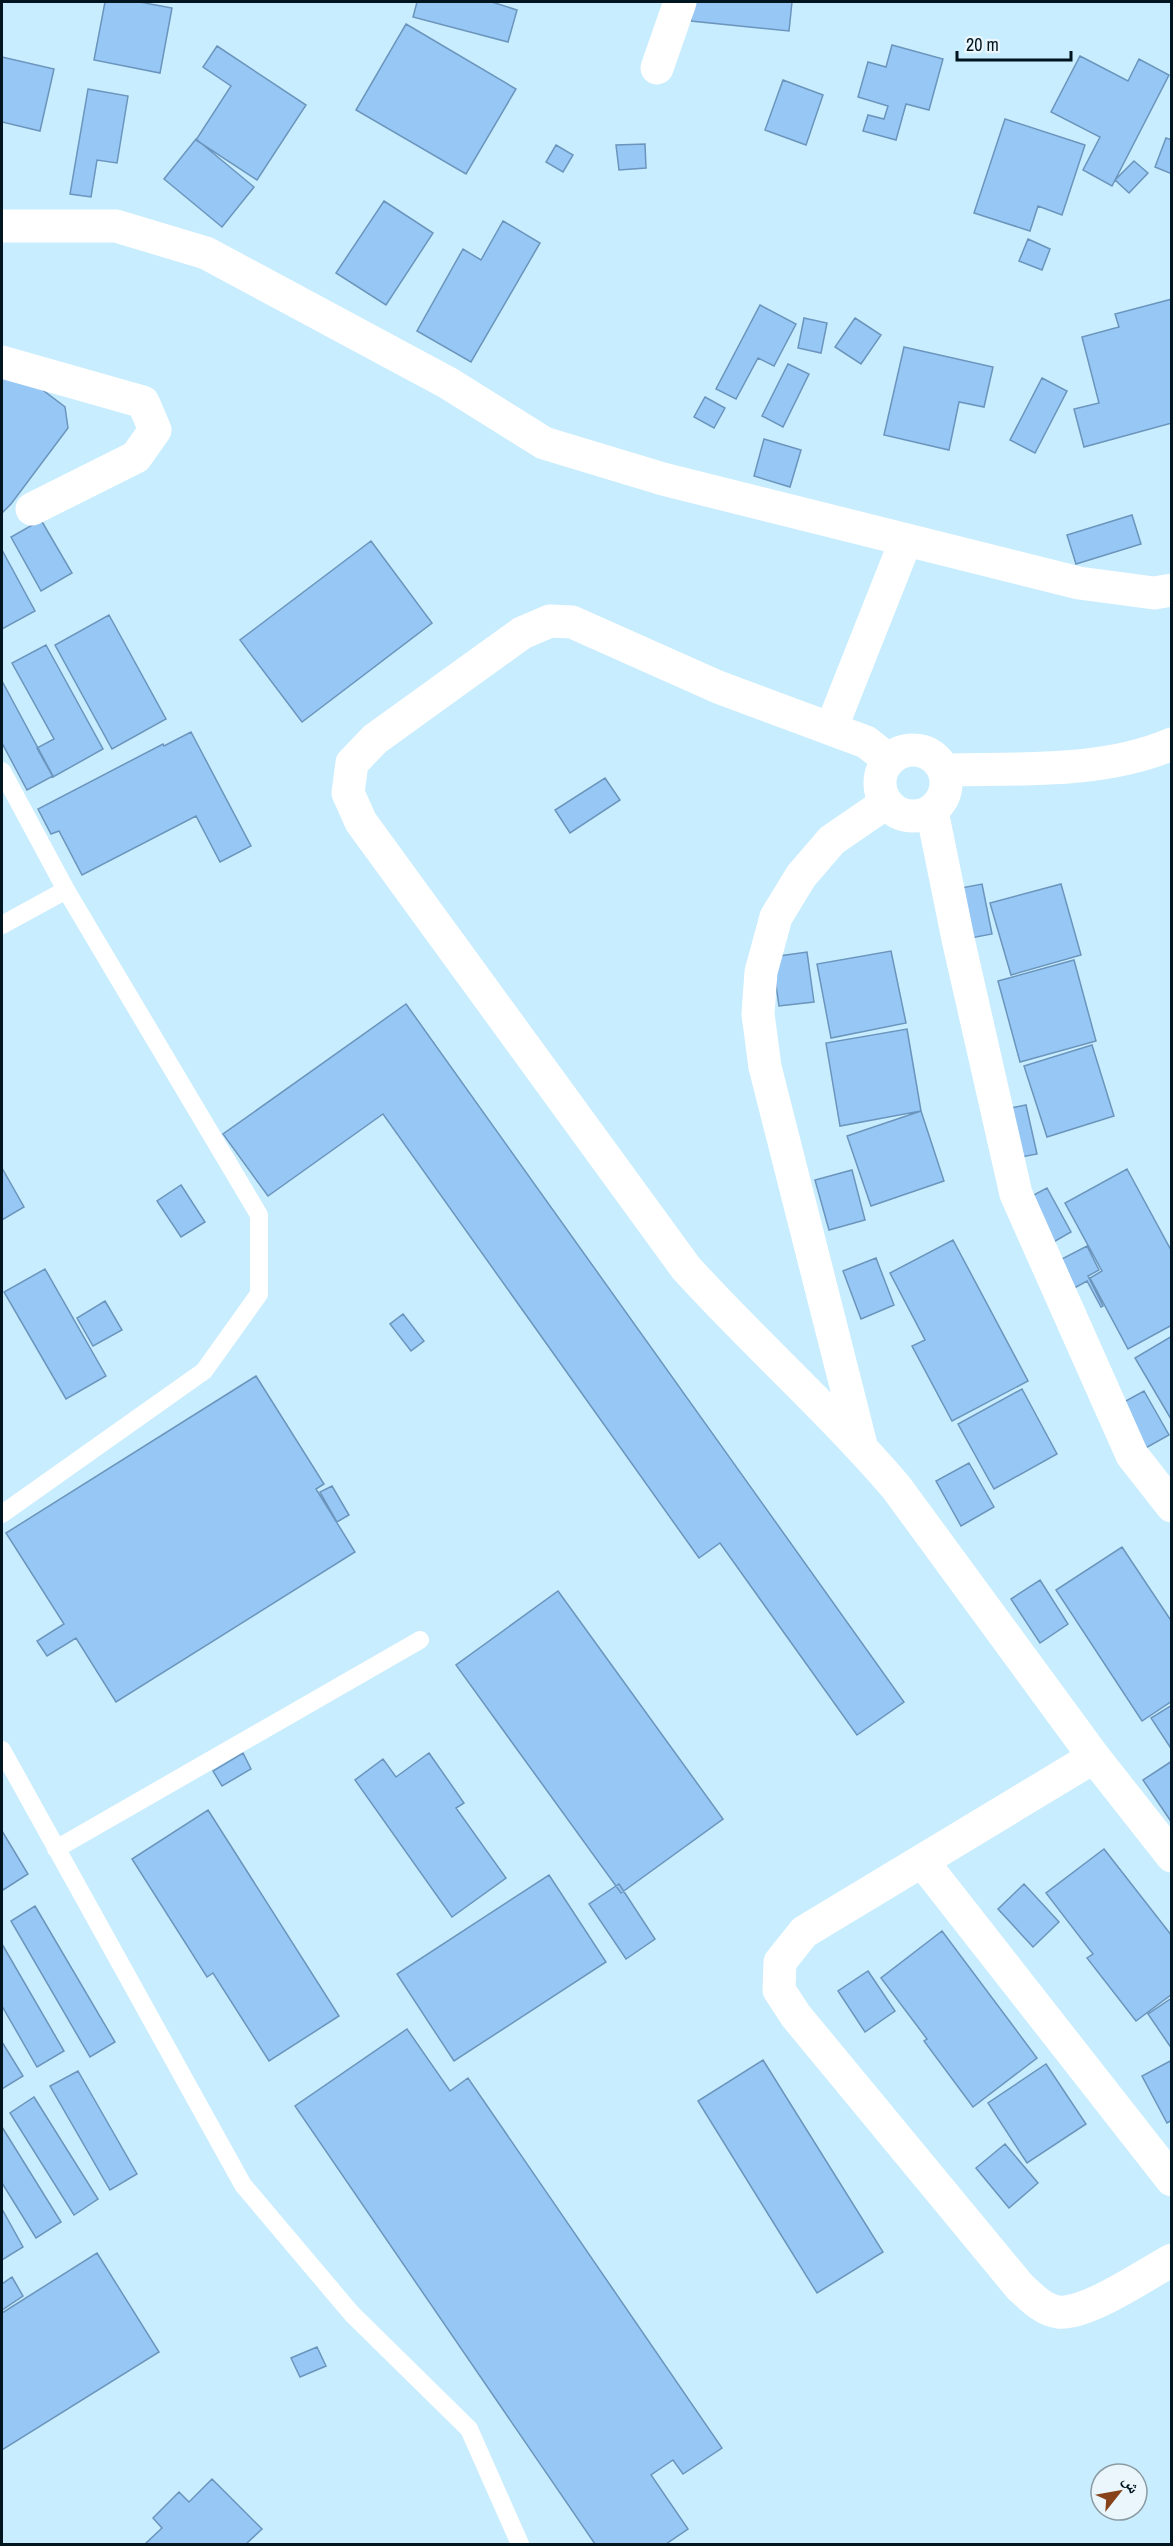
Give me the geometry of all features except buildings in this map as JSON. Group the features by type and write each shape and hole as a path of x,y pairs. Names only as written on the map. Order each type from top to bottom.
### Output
{"street":[{"path":"657,68 680,2"},
{"path":"2,226 116,226 206,252 448,383 544,443 663,479 1079,583 1154,593 1172,590"},
{"path":"2,362 143,402 155,429 136,457 32,509"},
{"path":"831,729 906,540"},
{"path":"889,760 866,742 718,687 572,622 550,621 522,633 375,739 352,763 348,793 361,822 686,1268 862,1447 903,1497 1094,1757 1172,1856"},
{"path":"944,770 1054,767 1109,762 1155,751 1172,744"},
{"path":"905,750 928,753 938,760 944,770 945,793 940,803 932,811 922,816 906,816 895,811 886,803 881,793 879,780 882,769 889,760 905,750"},
{"path":"862,1447 765,1067 758,1014 761,972 776,917 801,876 832,840 886,803"},
{"path":"932,811 958,939 1016,1194 1132,1455 1172,1506"},
{"path":"1094,1757 804,1932 780,1962 779,1990 796,2016 1005,2269 1040,2305 1058,2312 1082,2307 1112,2294 1172,2260"},
{"path":"922,1861 1172,2180"}],"lane":[{"path":"2,771 66,890 259,1215 259,1294 204,1371 2,1514"},
{"path":"2,924 66,890"},
{"path":"56,1849 420,1640"},
{"path":"2,1750 243,2185 352,2314 469,2429 520,2544"}]}
